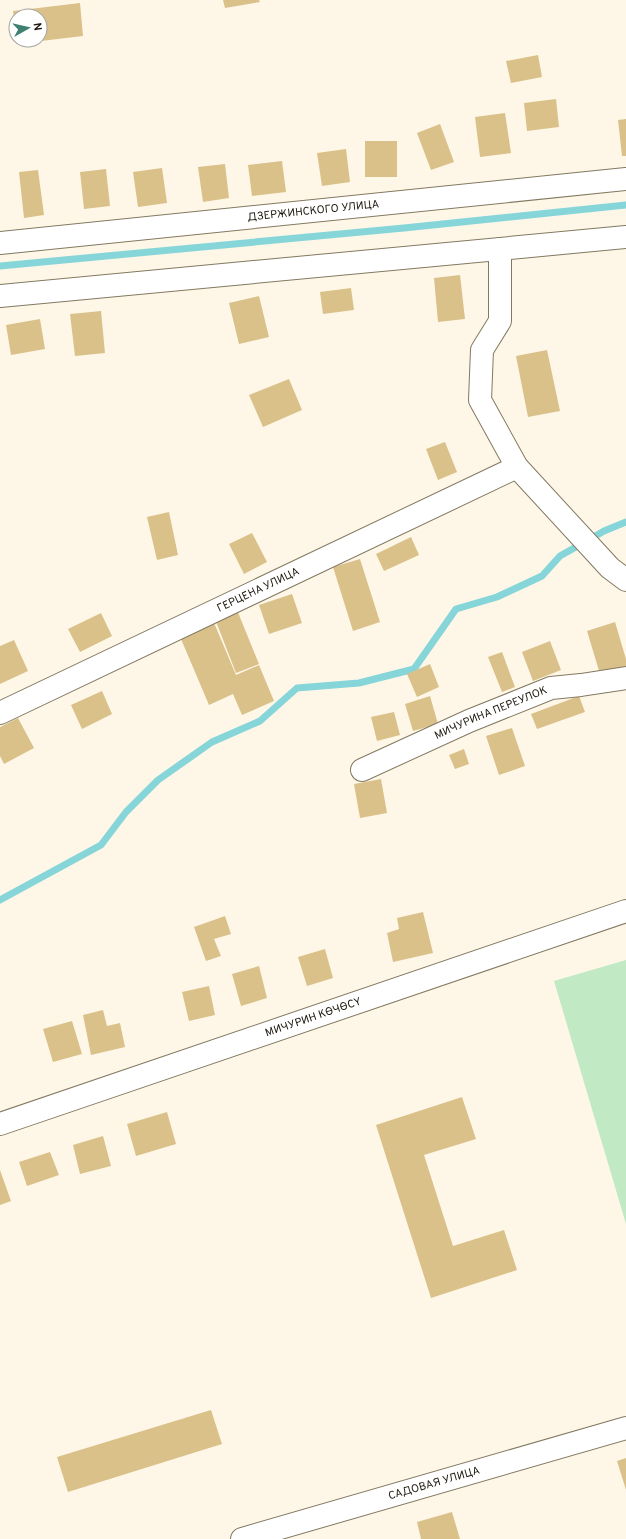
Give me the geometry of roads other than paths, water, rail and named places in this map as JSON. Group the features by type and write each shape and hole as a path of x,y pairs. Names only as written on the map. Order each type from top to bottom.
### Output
{"street":[{"name":"ДЗЕРЖИНСКОГО УЛИЦА","path":"0,243 626,179"},
{"path":"0,296 626,237"},
{"path":"500,249 500,321 482,350 480,400 517,467 610,568 626,580"},
{"name":"ГЕРЦЕНА УЛИЦА","path":"0,713 517,467"},
{"name":"МИЧУРИНА ПЕРЕУЛОК","path":"362,770 469,721 551,688 581,686 626,678"},
{"name":"МИЧУРИН КӨЧӨСҮ","path":"0,1124 626,911"},
{"name":"САДОВАЯ УЛИЦА","path":"242,1539 626,1428"}],"waterway":[{"path":"0,266 404,228 626,205"},
{"path":"0,900 101,845 126,812 158,780 212,742 260,721 297,688 359,683 414,669 456,609 497,597 542,576 560,556 604,531 626,522"}]}
